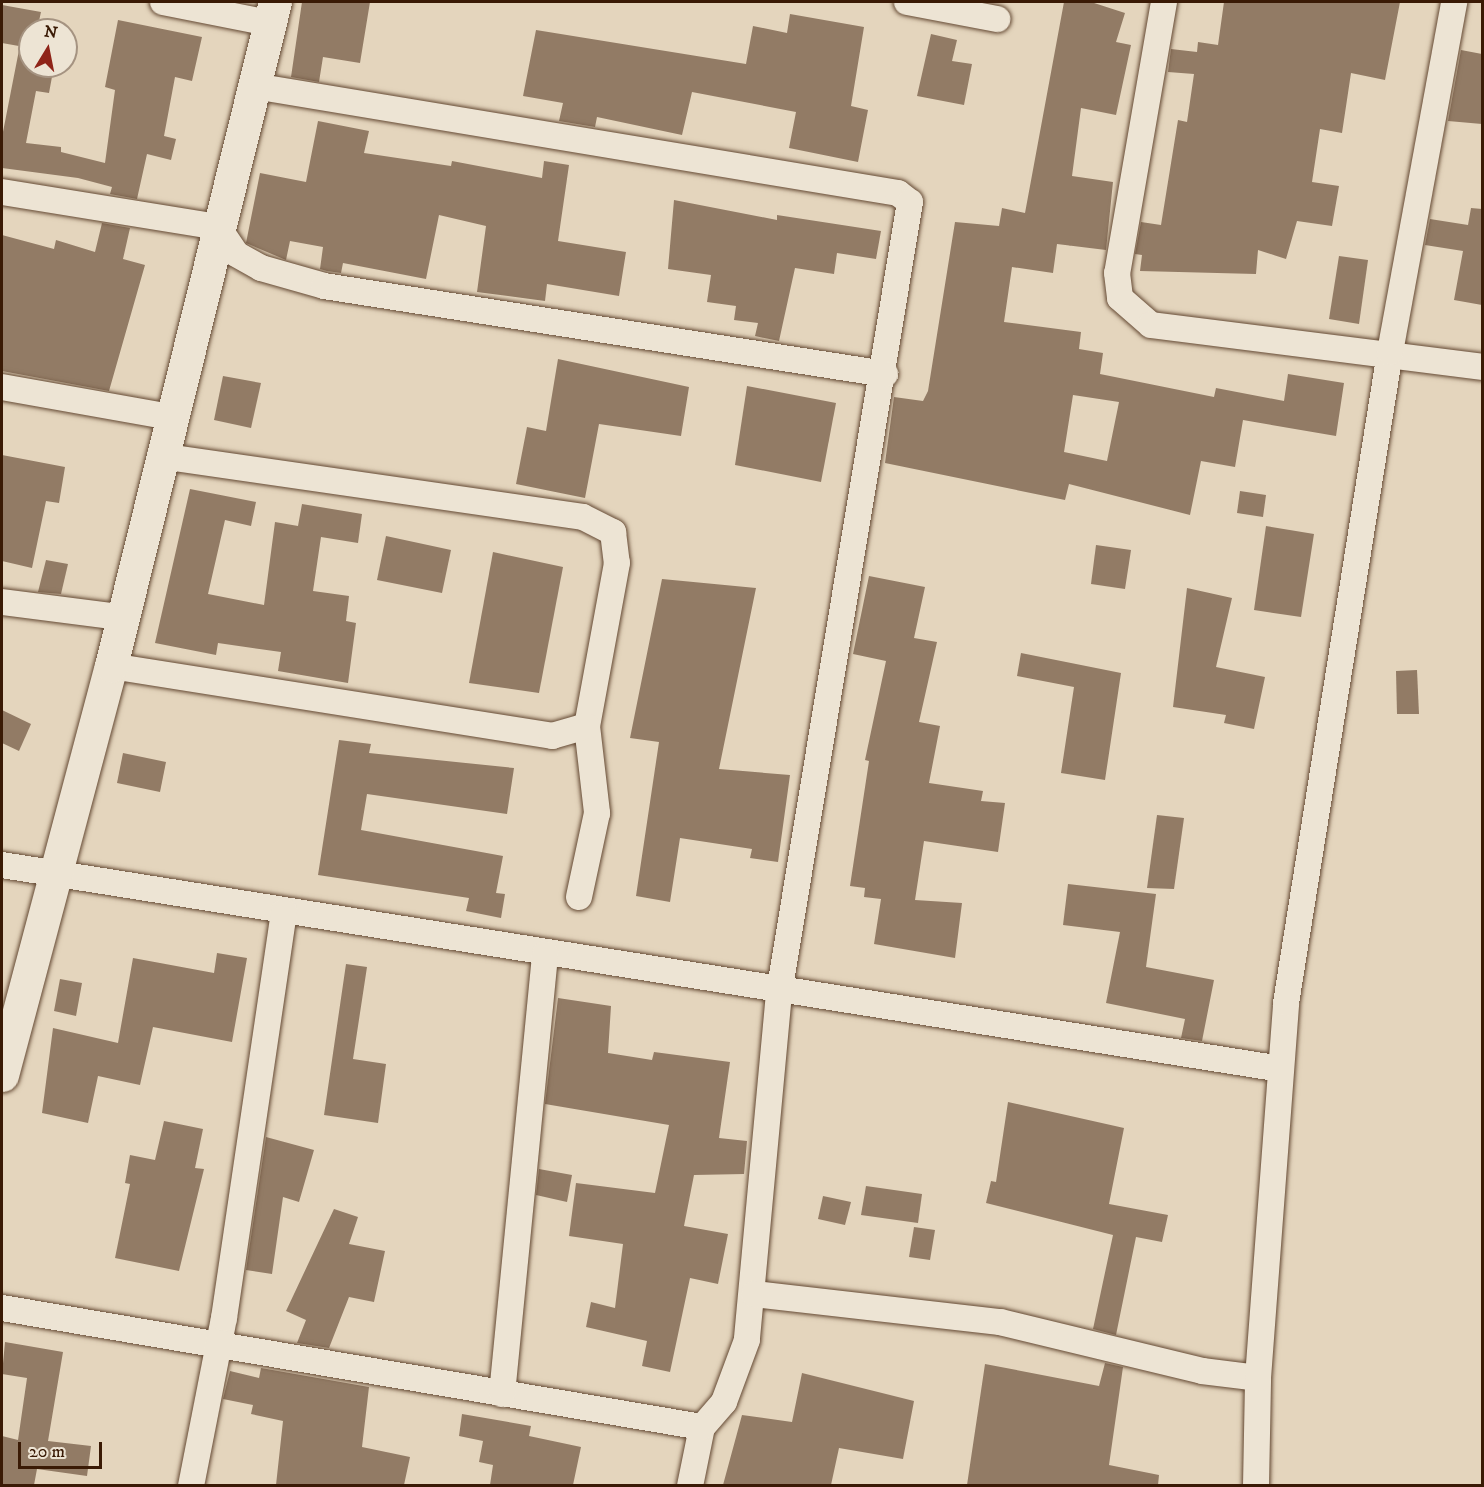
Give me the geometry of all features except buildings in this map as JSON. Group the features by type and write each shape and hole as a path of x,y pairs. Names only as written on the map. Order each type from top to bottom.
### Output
{"street":[{"path":"2,1075 53,875 111,666 119,617 272,12 163,2"},
{"path":"907,2 997,19"},
{"path":"1164,2 1117,273 1120,298 1151,325 1390,352 1482,367"},
{"path":"1256,1485 1258,1378 1288,991 1390,352 1454,2"},
{"path":"254,86 898,193 910,202 910,224 779,993 754,1294 747,1340 724,1402 702,1427 690,1485"},
{"path":"2,192 218,227 236,254 261,268 324,286 885,374"},
{"path":"2,387 170,417"},
{"path":"160,456 583,517 613,532 617,563 587,726 597,813 579,897"},
{"path":"2,602 119,617"},
{"path":"111,666 552,736 587,726"},
{"path":"2,865 779,993 1281,1069"},
{"path":"190,1485 218,1347 284,912"},
{"path":"502,1394 545,954"},
{"path":"754,1294 1000,1322 1202,1371 1258,1378"},
{"path":"2,1308 218,1347 702,1427"}]}
